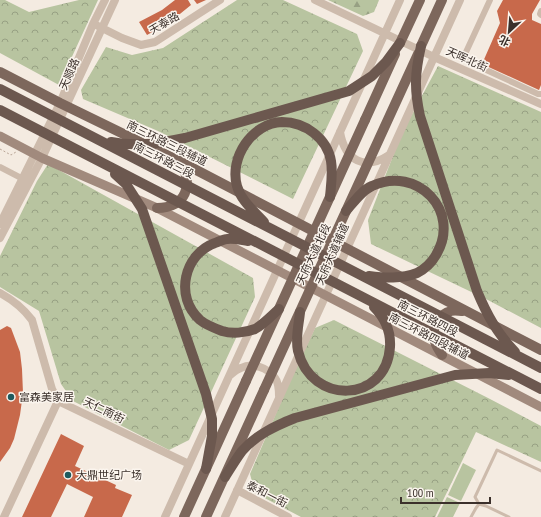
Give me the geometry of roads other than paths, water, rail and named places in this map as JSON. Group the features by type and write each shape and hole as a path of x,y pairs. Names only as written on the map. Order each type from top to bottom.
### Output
{"highway":[{"path":"100,140 126,145 159,143 179,139 349,91 372,76 386,62 400,43"},
{"path":"421,46 416,69 415,83 417,100 427,138 477,291 487,314 501,337 521,358"},
{"name":"南三环路三段","path":"0,89 317,252"},
{"path":"0,110 255,242"},
{"path":"272,229 246,204 237,187 235,175 237,161 242,148 252,136 266,126 282,122 300,125 312,131 323,142 331,161 332,177 330,198"},
{"path":"107,165 126,184 142,209 206,394 212,419 212,436 206,469"},
{"path":"346,211 371,186 387,182 402,181 416,185 428,192 439,206 443,219 444,234 441,247 429,265 418,272 395,278 362,276"},
{"path":"255,242 226,239 209,245 198,252 190,264 185,276 185,292 190,307 200,320 213,328 226,332 239,333 254,329 279,310"},
{"name":"南三环路四段","path":"255,242 541,389"},
{"name":"南三环路四段","path":"317,252 541,368"},
{"path":"300,312 297,338 298,350 304,366 310,376 321,384 334,390 345,392 358,389 378,377 386,366 389,355 390,343 387,323 382,315 366,299"},
{"path":"225,477 242,452 255,439 272,427 295,418 455,375 489,373 513,375"}],"main road":[{"name":"天府大道北段","path":"184,517 420,0"},
{"name":"天府大道北段","path":"206,517 442,0"},
{"name":"南三环路三段辅道","path":"0,72 63,105 179,161 541,350"},
{"path":"0,136 39,156 157,208 276,270"},
{"path":"157,208 174,206 185,192 188,180 185,170 179,161"},
{"name":"南三环路四段辅道","path":"276,270 541,407"},
{"path":"442,356 433,337 434,327 438,320 445,314 452,311 466,310"}],"street":[{"name":"天顺路","path":"63,105 94,24 105,0"},
{"name":"天顺路","path":"26,180 115,0"},
{"name":"天泰路","path":"94,24 122,38 141,45 155,42 220,0"},
{"name":"天晖北街","path":"315,0 541,104"},
{"path":"165,517 400,0"},
{"name":"天府大道辅道","path":"225,517 460,0"},
{"path":"490,0 466,52 466,58 469,62 538,94 541,94"},
{"path":"541,11 541,14"},
{"path":"340,132 345,150 353,157 361,161 367,163 374,162 390,155"},
{"path":"0,167 26,180"},
{"path":"0,224 26,180"},
{"path":"0,238 26,180"},
{"path":"0,293 16,303 32,320 52,388 58,401 4,517"},
{"path":"229,375 241,367 250,365 260,367 268,371 276,379 279,397"},
{"name":"天仁南街","path":"58,401 189,464"},
{"name":"泰和一街","path":"237,490 288,517"}],"lane":[{"path":"509,517 479,504 475,497 497,450 541,471"},
{"path":"471,517 479,504"}],"place":[{"name":"富森美家居","path":"11,397"},
{"name":"大鼎世纪广场","path":"68,475"}]}
